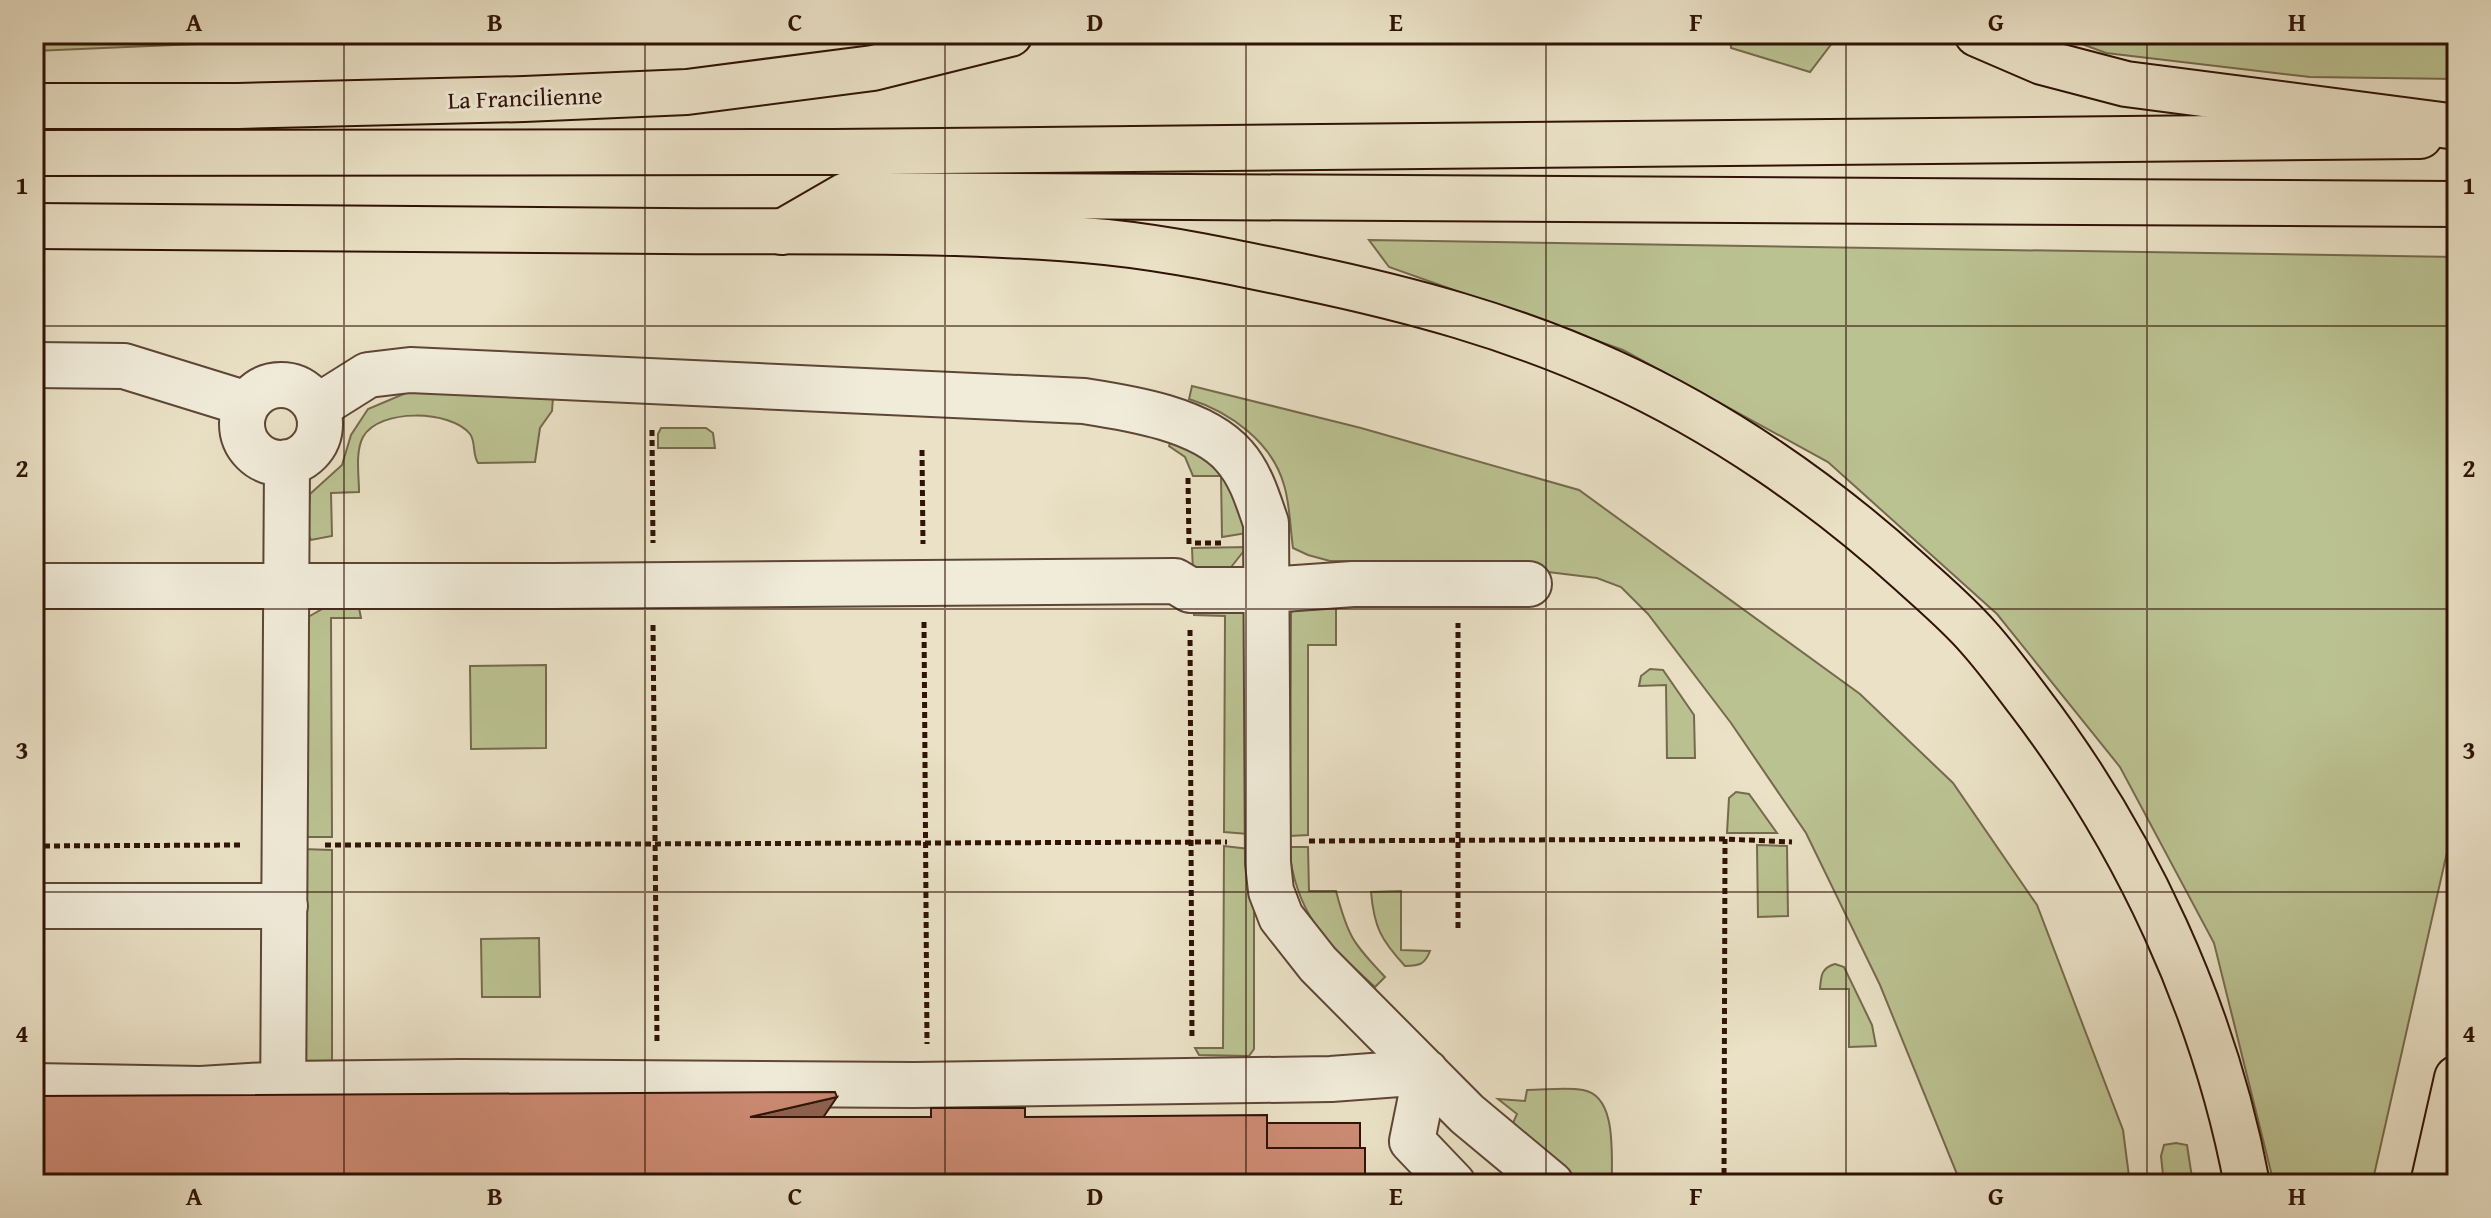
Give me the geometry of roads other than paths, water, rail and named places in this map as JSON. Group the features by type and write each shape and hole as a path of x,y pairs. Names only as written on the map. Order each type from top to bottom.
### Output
{"main road":[{"name":"La Francilienne","path":"34,106 238,106 687,92 873,68 1010,34"},
{"path":"1977,34 2042,62 2126,84 2457,127"},
{"path":"34,153 833,152 2457,136"},
{"path":"782,232 846,195 2457,204"},
{"path":"34,226 782,232 1030,236 1106,242 1179,251 1427,306 1542,344 1608,370 1674,403 1746,447 1866,532 1975,633 2071,756 2115,826 2177,954 2231,1106 2247,1184"},
{"path":"2433,1184 2457,1078"}],"lane":[{"path":"34,365 124,366 247,404"},
{"path":"317,407 368,375 410,370 1084,401 1138,410 1204,433 1233,454 1250,480 1266,523 1268,863 1271,891 1281,917 1318,964 1426,1072 1476,1121 1551,1184"},
{"path":"289,385 300,389 317,407 320,431 316,442 309,452 287,462 275,462 253,451 242,428 247,404 265,388 289,385"},
{"path":"283,1102 287,462"},
{"path":"34,586 653,586 1175,581 1190,590 1268,590 1353,584 1529,584"},
{"path":"34,906 285,906"},
{"path":"34,1086 201,1089 283,1102 657,1084 1193,1082 1369,1078 1426,1072"},
{"path":"1426,1072 1412,1141 1453,1184"}]}
